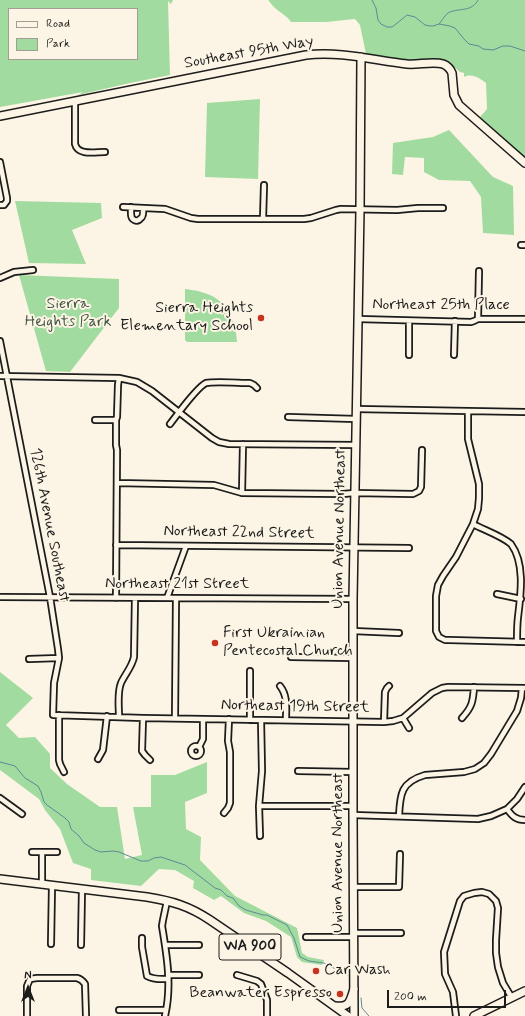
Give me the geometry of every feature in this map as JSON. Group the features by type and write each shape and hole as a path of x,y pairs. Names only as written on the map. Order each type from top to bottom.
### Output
{"street":[{"name":"Southeast 95th Way","path":"0,116 306,55 330,53 405,64 442,64 448,67 452,73 454,95 457,102 525,163"},
{"name":"Union Avenue Northeast","path":"354,1016 352,815 353,599 360,210 361,57"},
{"path":"75,101 75,144 77,149 85,152 106,152"},
{"path":"0,162 7,198 4,205 0,205"},
{"path":"263,219 264,185"},
{"path":"123,207 165,209 195,219 304,219 336,210 443,208"},
{"path":"131,207 131,216 133,219 137,220 142,216 143,208"},
{"path":"0,278 14,272 33,270"},
{"path":"478,271 478,319"},
{"name":"Northeast 25th Place","path":"358,319 455,322 471,322 478,319 525,319"},
{"path":"409,321 409,355"},
{"path":"454,355 455,322"},
{"name":"126th Avenue Southeast","path":"0,341 50,597 59,658 54,683 59,760 64,772"},
{"path":"0,376 119,378 133,380 152,391 212,438 219,442 229,444 356,445"},
{"path":"116,598 116,420 119,378"},
{"path":"170,424 198,389 204,384 250,383 257,388"},
{"path":"356,409 525,412"},
{"path":"468,411 468,439 480,492 478,509 456,557 438,586 436,596 436,631 439,637 444,640 525,642"},
{"path":"288,417 356,418"},
{"path":"96,420 116,420"},
{"path":"242,493 243,444"},
{"path":"117,483 214,485 242,493 413,494 420,491 421,488 422,450"},
{"path":"472,524 510,543 522,562 524,579 518,618 517,642"},
{"name":"Northeast 22nd Street","path":"116,545 409,548"},
{"path":"167,598 186,546"},
{"path":"497,594 522,599"},
{"name":"Northeast 21st Street","path":"0,597 353,599"},
{"path":"119,717 120,685 133,662 135,653 135,598"},
{"path":"175,718 176,598"},
{"path":"353,631 399,633"},
{"path":"30,659 59,658"},
{"path":"291,658 353,658"},
{"path":"250,671 250,720"},
{"path":"280,686 286,699 286,720"},
{"path":"384,722 385,692 389,686"},
{"name":"Northeast 19th Street","path":"56,715 393,722 403,718 432,693 448,687 523,688"},
{"path":"462,718 470,708 474,687"},
{"path":"399,816 400,797 404,788 419,776 470,770 484,763 515,715 520,704 523,688"},
{"path":"98,758 103,750 107,716"},
{"path":"143,718 142,751 150,760"},
{"path":"403,718 409,728"},
{"path":"199,747 203,739 204,719"},
{"path":"224,812 230,803 230,752 228,741 229,719"},
{"path":"260,836 259,806 262,771 261,720"},
{"path":"298,771 353,772"},
{"path":"352,815 478,819 491,816 507,809 517,799 525,787"},
{"path":"0,798 22,814"},
{"path":"259,806 353,806"},
{"path":"507,809 519,820 525,820"},
{"path":"32,852 57,852"},
{"path":"42,852 42,885"},
{"path":"353,887 399,887 400,854"},
{"name":"WA 900","path":"0,880 82,889 167,901 184,906 200,913 348,1016"},
{"path":"51,944 52,886"},
{"path":"82,889 82,945"},
{"path":"456,1016 453,992 445,974 444,952 460,901 464,896 482,892 489,894 496,901 498,908 496,953 498,967 503,983 512,998"},
{"path":"165,1016 168,1001 168,962 162,926 167,901"},
{"path":"306,937 401,933"},
{"path":"142,938 147,976 151,979 199,975"},
{"path":"165,945 199,945"},
{"path":"237,975 257,981 261,984 267,1000 267,1016"},
{"path":"27,1016 27,986 30,979 37,978 77,978 84,981 86,1016"},
{"path":"333,1005 347,1005 354,989"},
{"path":"474,1016 525,991"},
{"path":"118,1010 166,1010"}],"green space":[{"path":"0,0 173,0 171,4 168,1 170,75 78,95 83,92 0,107"},
{"path":"268,0 525,0 525,157 480,117 487,109 486,83 481,79 473,76 464,77 464,73 460,72 452,65 401,64 366,54 360,25 355,19 326,22 291,22"},
{"path":"260,99 258,179 205,177 207,103"},
{"path":"449,130 493,177 513,186 514,235 483,233 481,197 470,181 439,180 424,172 424,158 405,157 403,175 392,174 393,143 433,137"},
{"path":"15,201 101,203 102,218 72,230 86,264 29,263"},
{"name":"Sierra Heights Park","path":"19,275 119,279 119,308 70,372 46,371"},
{"path":"185,289 209,295 223,304 228,310 234,325 237,342 187,342 185,340"},
{"path":"0,672 33,698 6,725 19,738 35,737 50,754 50,768 67,784 100,807 117,807 125,859 142,855 133,807 151,807 151,775 175,775 207,762 207,793 185,802 186,829 201,837 200,860 235,896 297,928 302,953 308,957 324,960 322,965 302,962 297,957 291,937 266,921 244,913 221,896 214,900 193,888 194,881 175,870 159,869 141,886 91,880 91,869 73,863 60,829 45,810 39,799 0,770"}],"waterway":[{"path":"372,0 376,8 378,20 381,24 387,27 392,27 407,15 415,17 425,25 433,26 439,24 455,28 469,44 479,46 483,49 493,50 503,46 510,46 525,51"},
{"path":"439,24 448,13 469,8 478,0"},
{"path":"0,762 15,766 25,778 38,786 44,802 65,818 69,822 71,829 84,843 95,850 101,852 119,852 141,861 148,861 161,857 185,865 215,888 233,898 239,906 246,910 267,915 287,925 294,938 300,957 309,961 324,963 347,975"},
{"path":"361,998 362,1008 369,1016"}],"place":[{"name":"Sierra Heights Elementary School","path":"261,318"},
{"name":"First Ukrainian Pentecostal Church","path":"215,643"},
{"name":"Car Wash","path":"316,971"},
{"name":"Beanwater Espresso","path":"340,994"}]}
